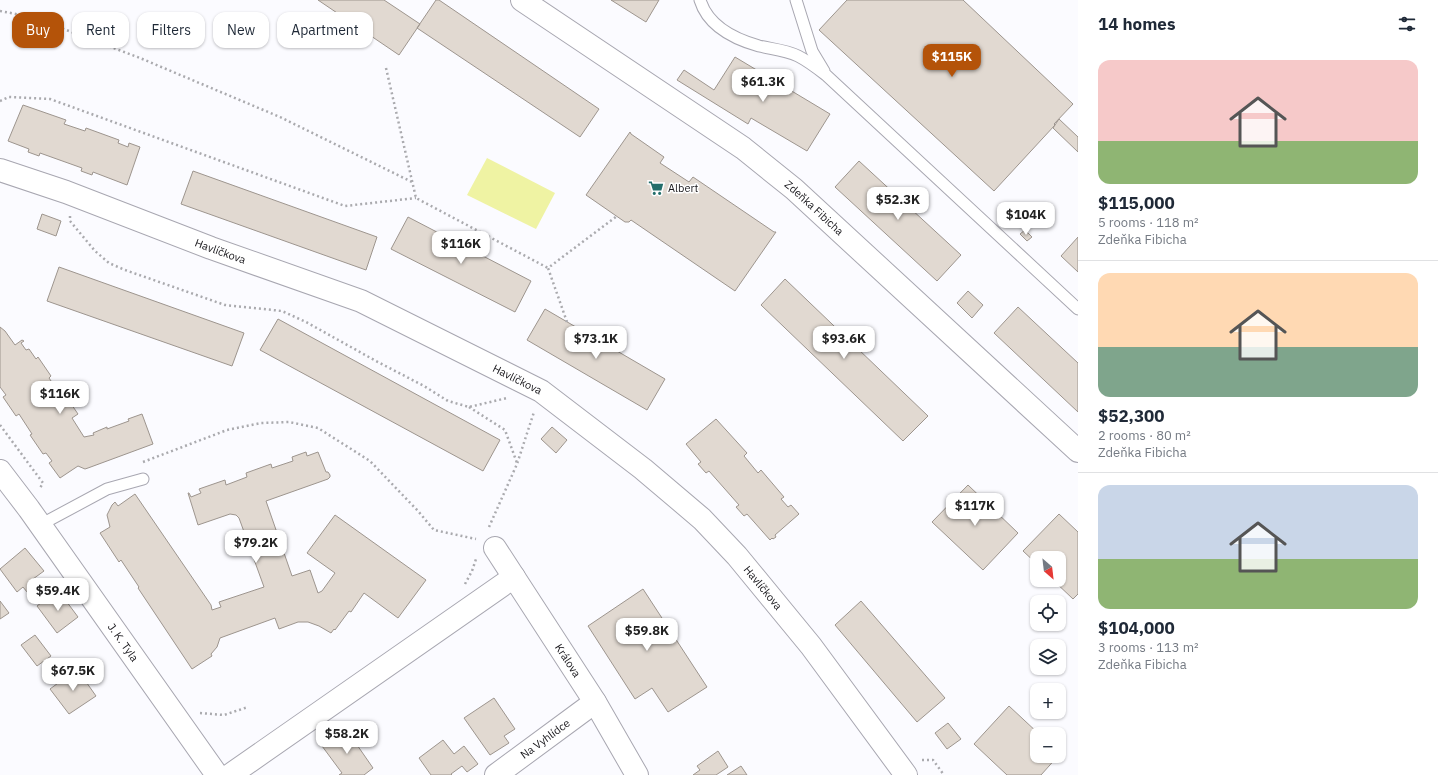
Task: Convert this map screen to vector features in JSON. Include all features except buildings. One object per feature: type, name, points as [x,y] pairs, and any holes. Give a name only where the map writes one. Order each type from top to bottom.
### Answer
[{"type":"street","name":"Zdeňka Fibicha","points":[[522,0],[743,148],[769,168],[794,189],[1078,451]]},
{"type":"street","name":"Havlíčkova","points":[[0,170],[66,192],[211,248],[361,301],[541,391],[643,469],[702,519],[737,556],[912,768]]},
{"type":"street","name":"J. K. Tyla","points":[[0,471],[217,775]]},
{"type":"street","name":"Králova","points":[[489,544],[514,577],[595,702],[637,775]]},
{"type":"street","points":[[230,775],[514,577]]},
{"type":"street","name":"Na Vyhlídce","points":[[496,775],[595,702]]},
{"type":"lane","points":[[700,0],[708,17],[732,36],[746,42],[798,56],[826,75],[1078,309]]},
{"type":"lane","points":[[796,0],[812,51],[826,75]]},
{"type":"lane","points":[[34,517],[107,490],[143,479]]},
{"type":"path","points":[[0,11],[32,17],[147,61],[280,117],[412,182]]},
{"type":"path","points":[[386,68],[416,198]]},
{"type":"path","points":[[0,101],[9,97],[50,99],[344,206],[416,198],[548,268],[567,322]]},
{"type":"path","points":[[66,192],[70,221],[95,251],[108,263],[225,305],[282,311],[306,322],[448,400],[469,407],[505,430],[517,464]]},
{"type":"path","points":[[548,268],[617,216]]},
{"type":"path","points":[[469,407],[541,391]]},
{"type":"path","points":[[462,588],[489,544],[541,391]]},
{"type":"path","points":[[138,464],[194,441],[234,428],[261,423],[289,422],[318,428],[370,461],[434,530],[489,544]]},
{"type":"path","points":[[0,425],[42,483],[34,517]]},
{"type":"path","points":[[197,713],[224,715],[248,707]]},
{"type":"path","points":[[912,768],[933,760],[944,775]]},
{"type":"green space","points":[[487,158],[555,193],[536,229],[467,195]]},
{"type":"place","name":"Albert","points":[[656,188]]}]
